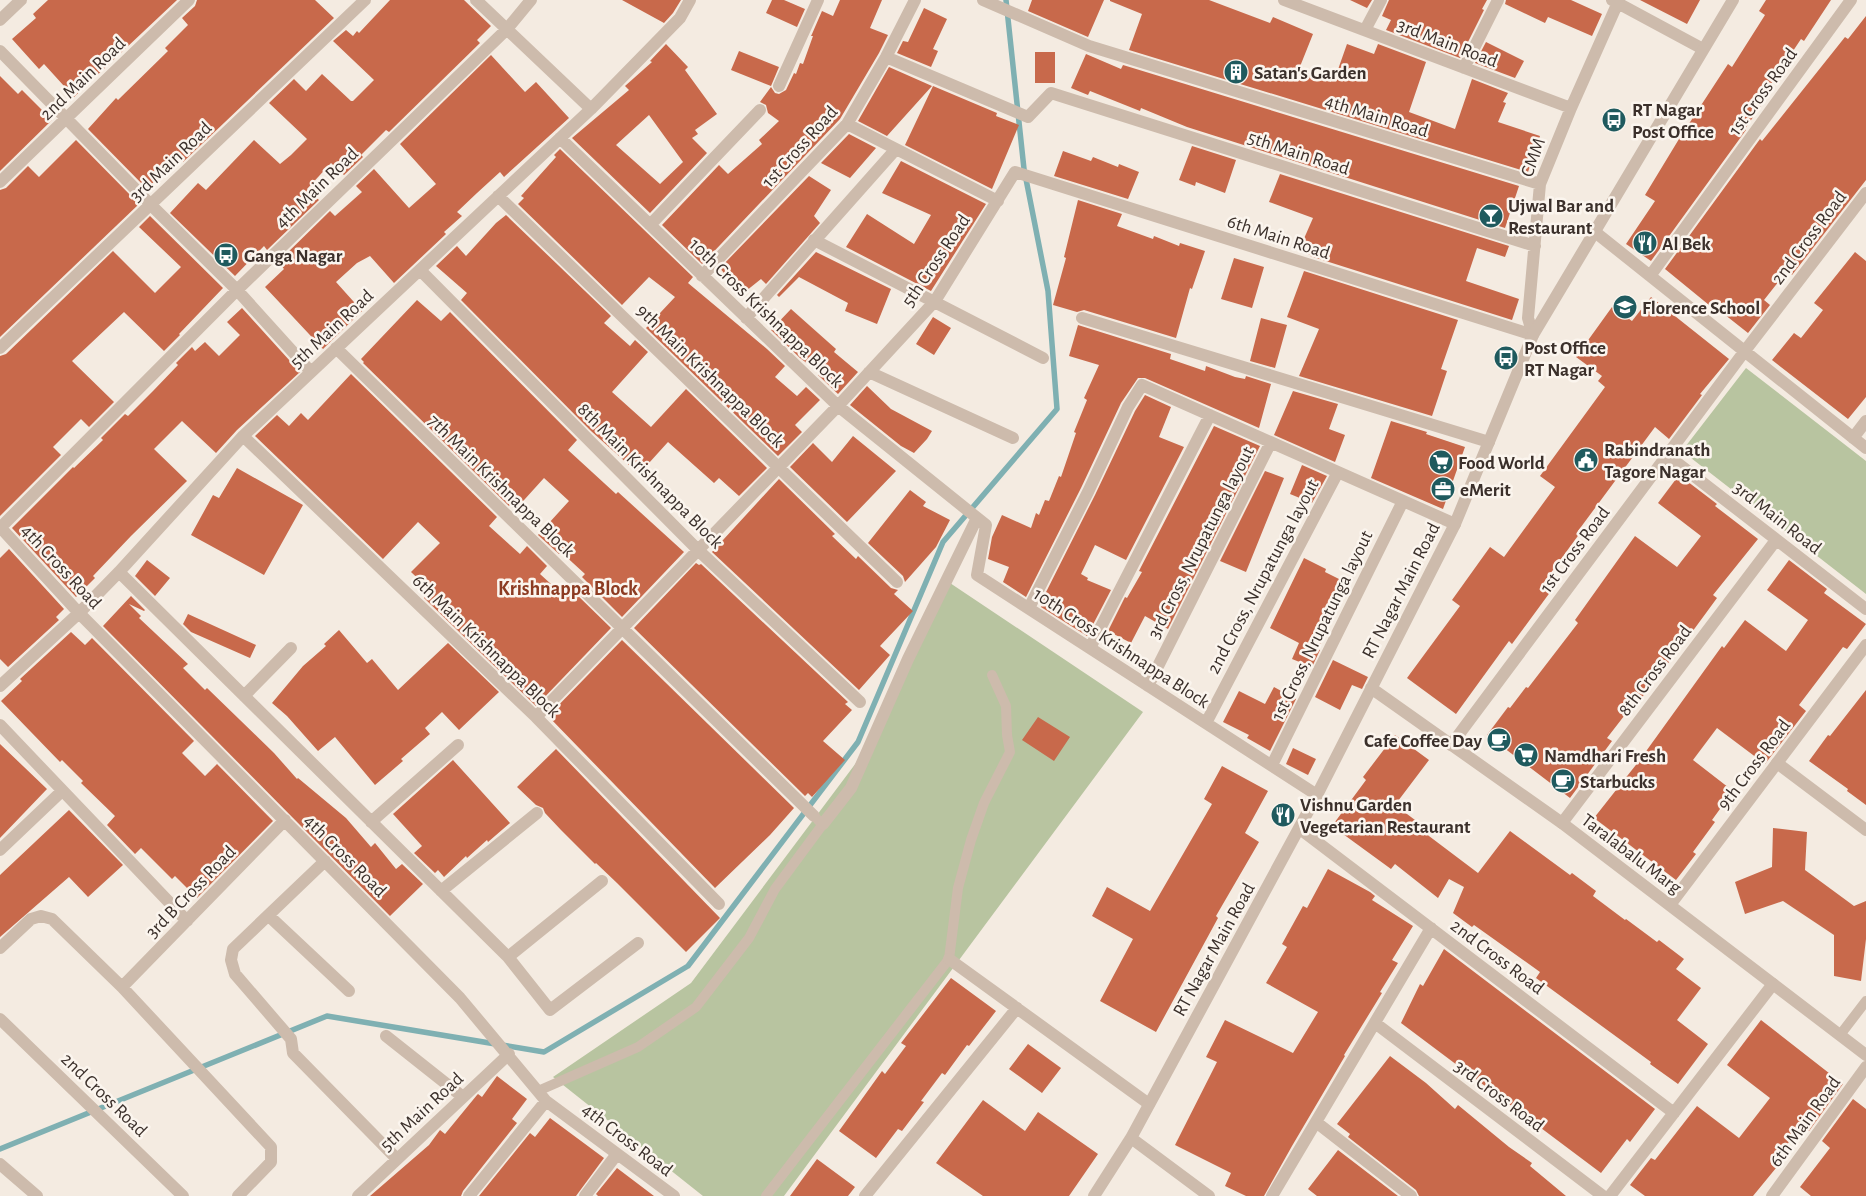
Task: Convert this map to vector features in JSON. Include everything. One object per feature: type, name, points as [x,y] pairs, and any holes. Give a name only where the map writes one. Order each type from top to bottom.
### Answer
[{"type":"street","points":[[0,20],[21,0]]},
{"type":"street","name":"2nd Main Road","points":[[0,182],[189,0]]},
{"type":"street","name":"3rd Main Road","points":[[0,348],[365,0]]},
{"type":"street","points":[[476,0],[591,109]]},
{"type":"street","name":"4th Main Road","points":[[0,528],[237,290],[507,29],[531,0]]},
{"type":"street","name":"5th Main Road","points":[[0,686],[79,613],[119,572],[243,436],[591,109],[680,18],[690,0]]},
{"type":"street","points":[[779,86],[818,0]]},
{"type":"street","name":"1st Cross Road","points":[[702,276],[847,124],[886,58],[916,0]]},
{"type":"street","name":"4th Main Road","points":[[983,0],[1089,46],[1540,184]]},
{"type":"street","name":"3rd Main Road","points":[[1284,0],[1571,108]]},
{"type":"street","points":[[1365,30],[1381,0]]},
{"type":"street","points":[[1464,68],[1498,0]]},
{"type":"street","name":"RT Nagar Main Road","points":[[1094,1196],[1131,1138],[1300,829],[1455,524],[1533,335],[1596,232],[1732,0]]},
{"type":"street","name":"1st Cross Road","points":[[1650,276],[1851,0]]},
{"type":"street","points":[[1616,1],[1703,49]]},
{"type":"street","name":"CMM","points":[[1533,335],[1528,318],[1540,184],[1616,1]]},
{"type":"street","points":[[0,51],[237,290],[311,372]]},
{"type":"street","name":"5th Main Road","points":[[886,58],[1028,117],[1051,93],[1535,246]]},
{"type":"street","points":[[650,225],[760,110]]},
{"type":"street","points":[[847,124],[998,201]]},
{"type":"street","name":"10th Cross Krishnappa Block","points":[[560,138],[838,406],[986,525],[977,574],[1206,724],[1317,794]]},
{"type":"street","points":[[746,318],[896,149]]},
{"type":"street","name":"5th Cross Road","points":[[536,717],[838,406],[935,301],[1015,172]]},
{"type":"street","name":"6th Main Road","points":[[1015,172],[1533,335]]},
{"type":"street","name":"2nd Cross Road","points":[[1744,352],[1866,193]]},
{"type":"street","name":"9th Main Krishnappa Block","points":[[498,196],[897,582]]},
{"type":"street","points":[[1596,232],[1866,448]]},
{"type":"street","points":[[814,240],[1043,358]]},
{"type":"street","name":"8th Main Krishnappa Block","points":[[420,270],[698,550],[860,702]]},
{"type":"street","points":[[1082,318],[1489,442]]},
{"type":"street","name":"7th Main Krishnappa Block","points":[[336,348],[818,820]]},
{"type":"street","name":"1st Cross Road","points":[[1451,745],[1744,352]]},
{"type":"street","points":[[869,372],[1013,438]]},
{"type":"street","points":[[1028,608],[1088,492],[1128,407],[1142,385],[1455,524]]},
{"type":"street","points":[[1090,648],[1210,415]]},
{"type":"street","points":[[1853,438],[1866,421]]},
{"type":"street","name":"6th Main Krishnappa Block","points":[[243,436],[536,717],[720,904]]},
{"type":"street","name":"3rd Cross, Nrupatunga layout","points":[[1148,686],[1271,442]]},
{"type":"street","name":"3rd Main Road","points":[[1667,455],[1866,610]]},
{"type":"street","name":"2nd Cross, Nrupatunga layout","points":[[1206,724],[1338,472]]},
{"type":"street","name":"1st Cross, Nrupatunga layout","points":[[1272,765],[1403,501]]},
{"type":"street","points":[[818,820],[851,788],[908,659],[977,518]]},
{"type":"street","name":"4th Cross Road","points":[[0,528],[79,613],[460,998],[508,1053],[542,1096],[674,1196]]},
{"type":"street","name":"8th Cross Road","points":[[1562,823],[1776,540]]},
{"type":"street","points":[[119,572],[508,957],[550,1010],[638,943]]},
{"type":"street","name":"9th Cross Road","points":[[1670,905],[1866,645]]},
{"type":"street","points":[[244,696],[291,648]]},
{"type":"street","name":"Taralabalu Marg","points":[[1371,688],[1562,823],[1866,1055]]},
{"type":"street","points":[[0,725],[187,921]]},
{"type":"street","points":[[371,822],[458,745]]},
{"type":"street","points":[[1777,763],[1866,830]]},
{"type":"street","points":[[0,850],[62,791]]},
{"type":"street","points":[[441,890],[537,812]]},
{"type":"street","name":"3rd B Cross Road","points":[[122,988],[285,820]]},
{"type":"street","name":"2nd Cross Road","points":[[1300,829],[1674,1113]]},
{"type":"street","points":[[325,861],[233,948],[231,960],[235,974],[291,1039],[293,1053],[397,1159]]},
{"type":"street","points":[[508,957],[602,880]]},
{"type":"street","points":[[0,948],[31,919],[41,916],[52,919],[122,988],[271,1147],[271,1162],[238,1196]]},
{"type":"street","points":[[269,916],[349,991]]},
{"type":"street","points":[[1272,1196],[1431,928]]},
{"type":"street","points":[[948,959],[1149,1104]]},
{"type":"street","points":[[1610,1196],[1773,984]]},
{"type":"street","points":[[865,1196],[1017,1008]]},
{"type":"street","name":"2nd Cross Road","points":[[0,1019],[183,1196]]},
{"type":"street","name":"3rd Cross Road","points":[[1374,1023],[1603,1196]]},
{"type":"street","points":[[386,1036],[463,1098]]},
{"type":"street","name":"5th Main Road","points":[[358,1196],[463,1098],[508,1053]]},
{"type":"street","name":"6th Main Road","points":[[1778,1194],[1866,1067]]},
{"type":"street","points":[[469,1196],[542,1096]]},
{"type":"street","points":[[1316,1122],[1411,1196]]},
{"type":"street","points":[[1131,1138],[1209,1196]]},
{"type":"street","points":[[585,1196],[617,1154]]},
{"type":"street","points":[[0,1164],[37,1196]]},
{"type":"lane","points":[[766,1196],[948,959],[958,888],[972,840],[984,803],[1010,752],[1007,735],[1006,706],[992,676]]},
{"type":"lane","points":[[542,1096],[638,1047],[696,1007],[749,938],[775,889],[818,820]]},
{"type":"lane","points":[[1840,1035],[1866,1001]]},
{"type":"green space","points":[[1746,368],[1866,461],[1866,594],[1682,451]]},
{"type":"green space","points":[[947,581],[1143,712],[784,1196],[703,1196],[553,1077],[691,983],[865,751]]},
{"type":"building","points":[[48,0],[177,0],[74,97],[44,64],[39,69],[12,39],[36,18],[33,14]]},
{"type":"building","points":[[197,0],[315,0],[334,18],[183,162],[178,157],[147,189],[88,129],[116,98],[118,100],[168,51],[165,48],[188,25],[182,18],[195,6]]},
{"type":"building","points":[[390,0],[464,0],[491,26],[477,40],[480,43],[389,132],[386,130],[361,155],[363,157],[344,175],[331,163],[307,189],[319,200],[267,250],[264,246],[235,276],[170,213],[198,183],[206,190],[254,140],[280,164],[307,139],[269,103],[294,79],[306,91],[322,74],[353,101],[374,80],[333,41],[346,30],[353,36],[357,31],[359,33]]},
{"type":"building","points":[[622,0],[681,0],[664,23]]},
{"type":"building","points":[[772,0],[784,0],[805,9],[797,27],[766,13]]},
{"type":"building","points":[[840,0],[882,0],[870,28],[888,35],[879,53],[840,119],[702,264],[662,225],[719,165],[728,174],[762,144],[759,140],[779,121],[768,113],[766,105],[760,102],[771,87],[775,93],[779,94],[786,90],[794,73],[796,74],[800,63],[803,64],[813,36],[811,36],[822,11],[833,16]]},
{"type":"building","points":[[1032,0],[1104,0],[1088,37],[1028,11]]},
{"type":"building","points":[[1110,0],[1209,0],[1270,23],[1273,17],[1313,34],[1299,69],[1331,82],[1333,77],[1335,78],[1347,44],[1374,54],[1378,44],[1426,62],[1409,112],[1455,129],[1472,79],[1508,93],[1503,102],[1506,103],[1498,122],[1540,136],[1528,172],[1129,50],[1142,14]]},
{"type":"building","points":[[1350,0],[1372,0],[1367,8]]},
{"type":"building","points":[[1389,0],[1487,0],[1482,9],[1484,10],[1460,58],[1386,30],[1391,20],[1382,16]]},
{"type":"building","points":[[1506,0],[1571,0],[1602,14],[1592,36],[1548,17],[1545,23],[1505,4]]},
{"type":"building","points":[[1640,0],[1700,0],[1687,24]]},
{"type":"building","points":[[1766,0],[1831,0],[1804,41],[1801,39],[1767,90],[1770,92],[1746,130],[1651,261],[1626,244],[1655,201],[1645,195],[1728,64],[1732,67],[1765,15],[1759,11]]},
{"type":"building","points":[[924,8],[947,19],[933,49],[938,51],[931,67],[897,53],[903,41],[908,42]]},
{"type":"building","points":[[1866,16],[1866,180],[1792,275],[1787,271],[1764,300],[1770,305],[1748,333],[1710,303],[1709,305],[1665,269],[1760,139],[1762,141],[1845,37],[1848,39]]},
{"type":"building","points":[[1486,42],[1524,61],[1515,78],[1475,63]]},
{"type":"building","points":[[666,44],[688,67],[685,70],[717,114],[695,130],[698,134],[692,138],[707,153],[650,213],[572,138],[629,90],[625,86],[652,62],[650,61]],"holes":[[[649,115],[683,162],[660,184],[616,145]]]},
{"type":"building","points":[[739,51],[779,67],[771,86],[731,70]]},
{"type":"building","points":[[1035,52],[1055,52],[1055,83],[1035,83]]},
{"type":"building","points":[[1086,54],[1121,69],[1123,65],[1519,186],[1505,228],[1187,127],[1141,108],[1140,111],[1090,91],[1088,95],[1071,88]]},
{"type":"building","points":[[491,55],[525,92],[536,82],[569,118],[504,177],[500,172],[477,193],[457,212],[462,216],[444,232],[446,234],[394,283],[370,256],[357,263],[336,282],[362,311],[323,349],[265,287],[284,269],[278,262],[330,211],[335,216],[362,192],[356,186],[374,169],[409,208],[436,184],[400,144]]},
{"type":"building","points":[[889,67],[932,86],[887,136],[858,121]]},
{"type":"building","points":[[0,76],[18,94],[22,90],[52,120],[0,171]]},
{"type":"building","points":[[933,86],[997,113],[996,116],[1019,125],[992,189],[905,145]]},
{"type":"building","points":[[849,134],[876,148],[850,178],[821,163]]},
{"type":"building","points":[[76,140],[139,204],[0,337],[0,190],[6,188],[28,166],[39,177]]},
{"type":"building","points":[[1192,146],[1236,160],[1225,193],[1196,182],[1195,186],[1179,180]]},
{"type":"building","points":[[560,149],[693,277],[688,283],[785,366],[775,377],[797,396],[806,387],[820,400],[795,425],[802,432],[778,456],[646,328],[675,297],[649,277],[622,305],[518,204],[524,198],[521,196],[556,157],[554,155]]},
{"type":"building","points":[[1063,151],[1091,161],[1093,157],[1118,167],[1119,164],[1139,172],[1128,199],[1054,176]]},
{"type":"building","points":[[901,161],[986,204],[931,291],[846,247],[867,214],[914,244],[931,215],[882,193]]},
{"type":"building","points":[[1280,174],[1509,246],[1505,257],[1477,248],[1466,281],[1519,299],[1512,320],[1310,256],[1299,250],[1313,218],[1269,202]]},
{"type":"building","points":[[809,176],[831,190],[814,216],[820,223],[766,284],[761,279],[741,295],[720,268]]},
{"type":"building","points":[[1078,200],[1122,214],[1117,226],[1153,239],[1154,236],[1179,246],[1180,243],[1205,251],[1192,289],[1190,288],[1176,338],[1084,310],[1077,312],[1053,305],[1066,258],[1064,257]]},
{"type":"building","points":[[506,215],[611,316],[604,323],[630,346],[635,340],[648,352],[612,392],[651,427],[686,389],[767,468],[739,496],[719,478],[714,483],[668,442],[639,474],[591,431],[461,300],[467,293],[436,266],[457,246],[466,256],[496,223]]},
{"type":"building","points":[[150,216],[223,288],[164,351],[124,312],[72,361],[114,402],[89,427],[81,419],[53,447],[61,455],[0,516],[0,356],[6,354],[113,251],[155,293],[181,267],[139,227]]},
{"type":"building","points":[[816,252],[891,289],[877,324],[845,311],[848,303],[799,277],[779,297],[777,295]]},
{"type":"building","points":[[1855,252],[1866,261],[1866,397],[1848,419],[1772,360],[1794,333],[1801,338],[1823,310],[1814,303]]},
{"type":"building","points":[[1234,258],[1264,267],[1252,308],[1221,299]]},
{"type":"building","points":[[1304,271],[1458,320],[1441,369],[1447,371],[1432,416],[1299,376],[1319,329],[1287,317]]},
{"type":"building","points":[[1651,297],[1729,359],[1700,394],[1702,395],[1669,439],[1655,427],[1578,531],[1580,533],[1542,585],[1551,591],[1512,644],[1509,641],[1456,714],[1407,678],[1460,606],[1452,600],[1490,547],[1504,557],[1555,487],[1540,476],[1605,387],[1598,381],[1602,376],[1576,357],[1612,307],[1632,321]]},
{"type":"building","points":[[417,300],[441,321],[450,312],[577,440],[568,450],[684,552],[622,617],[582,577],[585,574],[561,552],[559,554],[538,535],[569,501],[544,478],[515,510],[509,506],[363,363],[361,359]]},
{"type":"building","points":[[242,308],[300,372],[237,430],[216,453],[182,421],[154,449],[187,481],[131,536],[76,597],[12,528],[103,440],[101,438],[125,414],[128,416],[153,391],[192,347],[195,351],[205,342],[219,356],[240,335],[227,322]]},
{"type":"building","points":[[791,309],[836,349],[834,352],[858,372],[838,394],[818,375],[820,373],[800,358],[771,330]]},
{"type":"building","points":[[933,317],[951,328],[934,355],[916,344]]},
{"type":"building","points":[[1261,318],[1287,325],[1275,368],[1250,361]]},
{"type":"building","points":[[1078,325],[1171,354],[1170,359],[1205,371],[1206,366],[1235,377],[1245,379],[1246,376],[1271,384],[1259,428],[1145,378],[1138,378],[1121,403],[1026,597],[1003,582],[1009,567],[988,559],[992,537],[1002,515],[1031,528],[1036,513],[1039,515],[1045,500],[1049,501],[1059,476],[1061,477],[1076,433],[1074,432],[1087,400],[1084,398],[1099,365],[1069,356]]},
{"type":"building","points":[[351,374],[497,517],[489,526],[520,554],[527,546],[547,566],[540,574],[564,596],[571,589],[611,628],[536,706],[424,598],[431,591],[411,572],[440,543],[418,522],[383,559],[255,436],[277,415],[289,426],[301,413],[308,420]]},
{"type":"building","points":[[867,386],[891,409],[932,431],[914,453],[901,446],[850,405]]},
{"type":"building","points":[[1293,391],[1338,404],[1329,429],[1345,435],[1335,462],[1274,435]]},
{"type":"building","points":[[1145,395],[1171,407],[1159,437],[1184,447],[1126,560],[1095,545],[1081,574],[1088,578],[1087,580],[1111,590],[1087,636],[1041,607],[1042,605],[1040,604],[1135,411]]},
{"type":"building","points":[[1391,421],[1427,432],[1426,434],[1465,447],[1443,509],[1371,478]]},
{"type":"building","points":[[1214,426],[1260,446],[1168,629],[1145,616],[1131,643],[1108,631],[1125,597],[1127,598],[1142,572],[1139,571]]},
{"type":"building","points":[[853,436],[896,471],[847,522],[790,467],[813,443],[832,462]]},
{"type":"building","points":[[1302,465],[1327,476],[1312,503],[1290,494]]},
{"type":"building","points":[[237,468],[303,505],[264,575],[191,535],[213,495],[219,498]]},
{"type":"building","points":[[1265,471],[1284,478],[1246,572],[1220,561]]},
{"type":"building","points":[[1679,475],[1758,539],[1713,595],[1717,598],[1695,628],[1633,709],[1631,707],[1607,738],[1612,741],[1570,798],[1487,735],[1508,707],[1510,708],[1526,687],[1528,688],[1578,623],[1575,620],[1635,536],[1677,567],[1701,536],[1658,503]]},
{"type":"building","points":[[779,479],[835,534],[832,536],[856,559],[858,556],[891,588],[898,590],[894,594],[913,611],[880,646],[890,655],[859,690],[712,552]]},
{"type":"building","points":[[910,490],[926,502],[923,506],[950,520],[936,547],[905,582],[903,576],[868,543]]},
{"type":"building","points":[[9,549],[64,609],[56,617],[59,620],[8,667],[0,659],[0,558]]},
{"type":"building","points":[[1304,558],[1326,569],[1325,572],[1349,584],[1318,649],[1320,650],[1312,667],[1292,659],[1299,643],[1270,628]]},
{"type":"building","points":[[147,560],[170,578],[155,596],[135,576]]},
{"type":"building","points":[[1789,560],[1827,589],[1824,593],[1866,624],[1847,649],[1843,647],[1799,705],[1806,711],[1765,764],[1717,728],[1693,760],[1733,791],[1712,820],[1715,822],[1693,852],[1696,854],[1676,880],[1594,818],[1639,761],[1722,646],[1724,648],[1745,620],[1786,651],[1808,620],[1767,590]]},
{"type":"building","points":[[696,563],[701,564],[848,702],[845,704],[852,710],[823,741],[845,760],[812,797],[808,793],[805,796],[634,628]]},
{"type":"building","points":[[131,596],[145,610],[129,604],[141,616],[139,618],[188,664],[183,668],[205,690],[207,688],[274,753],[297,779],[346,818],[371,847],[375,843],[396,869],[402,864],[423,884],[390,916],[103,626]]},
{"type":"building","points":[[188,614],[256,645],[250,658],[191,632],[183,624]]},
{"type":"building","points":[[339,630],[367,663],[372,659],[398,690],[448,643],[499,692],[459,730],[442,712],[425,728],[430,734],[375,785],[335,737],[318,751],[287,716],[272,703],[303,666],[326,646],[324,644]]},
{"type":"building","points":[[71,632],[85,645],[92,638],[194,741],[182,753],[205,776],[217,764],[273,821],[197,898],[175,876],[172,879],[141,848],[135,854],[107,825],[115,816],[81,783],[83,781],[62,760],[60,762],[1,701],[22,681],[20,679]]},
{"type":"building","points":[[622,640],[794,808],[770,835],[715,888],[548,716]]},
{"type":"building","points":[[1333,660],[1368,677],[1362,689],[1352,685],[1340,710],[1315,697]]},
{"type":"building","points":[[1274,687],[1296,699],[1270,751],[1247,738],[1249,735],[1223,722],[1239,691],[1265,704]]},
{"type":"building","points":[[1866,690],[1866,805],[1847,791],[1848,789],[1809,761]]},
{"type":"building","points":[[1038,717],[1070,737],[1054,761],[1022,740]]},
{"type":"building","points":[[1395,735],[1429,760],[1395,805],[1423,826],[1421,830],[1478,873],[1510,831],[1570,875],[1572,873],[1596,891],[1593,896],[1625,920],[1657,942],[1659,940],[1684,959],[1676,969],[1701,988],[1677,1020],[1708,1044],[1678,1084],[1536,978],[1540,972],[1474,925],[1472,927],[1453,913],[1464,887],[1449,879],[1438,898],[1395,864],[1391,869],[1332,826],[1366,780],[1363,777]]},
{"type":"building","points":[[0,744],[47,789],[0,838]]},
{"type":"building","points":[[1293,748],[1316,759],[1308,775],[1286,764]]},
{"type":"building","points":[[556,749],[720,918],[686,952],[561,830],[545,813],[543,808],[536,805],[517,787]]},
{"type":"building","points":[[453,760],[510,823],[467,858],[466,856],[444,877],[438,870],[435,873],[414,853],[422,846],[393,814]]},
{"type":"building","points":[[1222,766],[1268,791],[1245,833],[1259,842],[1216,916],[1218,918],[1156,1032],[1100,1001],[1133,939],[1092,916],[1107,887],[1150,911],[1212,804],[1204,799]]},
{"type":"building","points":[[69,810],[123,865],[88,897],[69,877],[0,937],[0,875]]},
{"type":"building","points":[[1773,828],[1807,832],[1805,870],[1854,906],[1866,901],[1866,939],[1861,981],[1834,976],[1834,935],[1783,901],[1745,914],[1735,882],[1772,867]]},
{"type":"building","points":[[1328,869],[1370,892],[1375,896],[1372,900],[1413,926],[1392,960],[1398,963],[1380,992],[1382,993],[1344,1055],[1264,1196],[1246,1196],[1225,1186],[1231,1173],[1175,1145],[1217,1062],[1206,1057],[1225,1020],[1293,1053],[1318,1012],[1266,983],[1287,947],[1282,944],[1303,906],[1307,908]]},
{"type":"building","points":[[1444,949],[1655,1109],[1630,1142],[1627,1139],[1601,1173],[1401,1023],[1420,984],[1423,986]]},
{"type":"building","points":[[951,978],[996,1011],[945,1075],[942,1073],[921,1101],[924,1102],[902,1131],[898,1129],[876,1158],[839,1131],[882,1071],[885,1074],[906,1046],[901,1043]]},
{"type":"building","points":[[1761,1020],[1843,1084],[1809,1131],[1802,1126],[1771,1164],[1776,1168],[1753,1196],[1645,1196],[1630,1185],[1651,1158],[1655,1160],[1697,1106],[1739,1138],[1770,1098],[1727,1065]]},
{"type":"building","points":[[1028,1044],[1061,1068],[1042,1093],[1009,1069]]},
{"type":"building","points":[[1390,1056],[1426,1083],[1455,1109],[1458,1105],[1509,1147],[1532,1163],[1530,1166],[1566,1196],[1419,1196],[1416,1190],[1348,1137],[1350,1134],[1337,1124]]},
{"type":"building","points":[[497,1076],[527,1099],[512,1119],[517,1123],[461,1196],[370,1196],[429,1145],[440,1130],[445,1134],[478,1094],[482,1097]]},
{"type":"building","points":[[1853,1099],[1866,1109],[1866,1196],[1811,1196],[1800,1187],[1830,1148],[1822,1141]]},
{"type":"building","points":[[983,1100],[1025,1131],[1038,1112],[1098,1154],[1069,1196],[983,1196],[936,1163]]},
{"type":"building","points":[[550,1118],[604,1158],[576,1196],[479,1196],[530,1133],[535,1137]]},
{"type":"building","points":[[1338,1150],[1398,1196],[1317,1196],[1308,1189]]},
{"type":"building","points":[[817,1159],[855,1187],[848,1196],[790,1196]]},
{"type":"building","points":[[617,1168],[654,1196],[598,1196],[596,1194]]},
{"type":"waterway","points":[[0,1149],[327,1016],[544,1052],[688,966],[858,742],[943,542],[1057,409],[1048,291],[1024,169],[1006,0]]},
{"type":"place","name":"Satan's Garden","points":[[1236,72]]},
{"type":"place","name":"RT Nagar Post Office","points":[[1614,120]]},
{"type":"place","name":"Ujwal Bar and Restaurant","points":[[1491,216]]},
{"type":"place","name":"Al Bek","points":[[1645,243]]},
{"type":"place","name":"Ganga Nagar","points":[[226,255]]},
{"type":"place","name":"Florence School","points":[[1625,307]]},
{"type":"place","name":"Post Office RT Nagar","points":[[1506,358]]},
{"type":"place","name":"Rabindranath Tagore Nagar","points":[[1586,460]]},
{"type":"place","name":"Food World","points":[[1441,462]]},
{"type":"place","name":"eMerit","points":[[1443,489]]},
{"type":"place","name":"Cafe Coffee Day","points":[[1499,740]]},
{"type":"place","name":"Namdhari Fresh","points":[[1526,755]]},
{"type":"place","name":"Starbucks","points":[[1563,781]]},
{"type":"place","name":"Vishnu Garden Vegetarian Restaurant","points":[[1283,815]]},
{"type":"district","name":"Krishnappa Block","points":[[568,588]]}]
